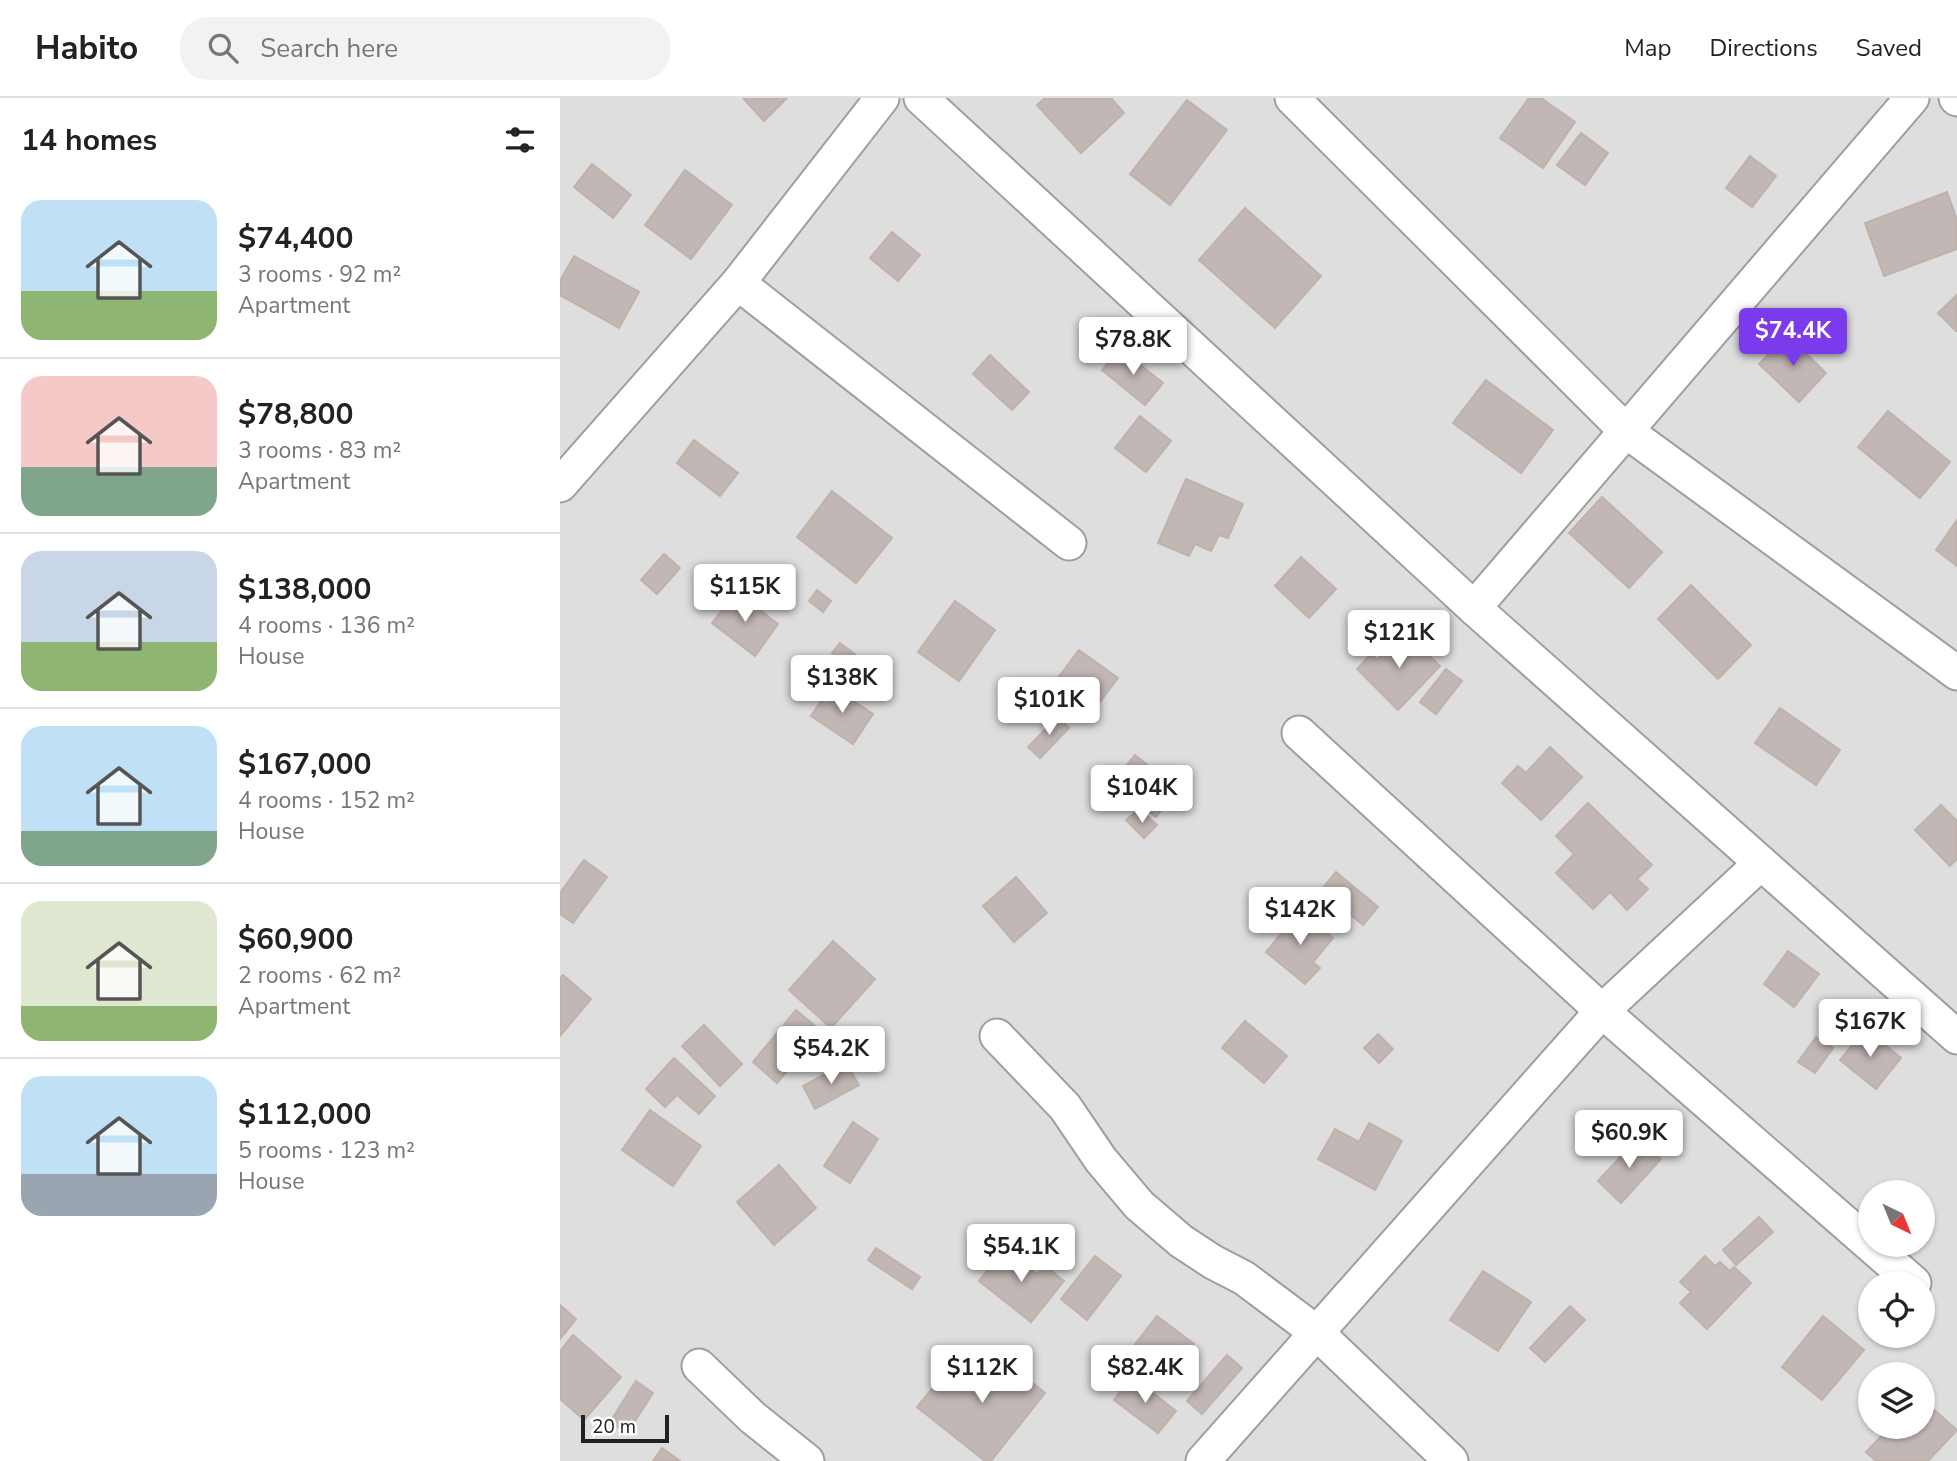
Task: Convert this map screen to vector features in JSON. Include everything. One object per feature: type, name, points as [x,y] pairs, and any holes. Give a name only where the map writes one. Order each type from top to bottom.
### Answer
[{"type":"street","points":[[560,485],[738,283],[882,98]]},
{"type":"street","points":[[921,98],[1475,608],[1957,1037]]},
{"type":"street","points":[[1292,98],[1626,431],[1957,673]]},
{"type":"street","points":[[1475,608],[1912,98]]},
{"type":"street","points":[[738,283],[1069,542]]},
{"type":"street","points":[[1299,733],[1602,1011],[1900,1271]]},
{"type":"street","points":[[1203,1461],[1602,1011],[1761,863]]},
{"type":"street","points":[[997,1036],[1065,1107],[1101,1160],[1139,1205],[1181,1241],[1244,1278],[1316,1332],[1451,1461]]},
{"type":"street","points":[[699,1366],[752,1416],[807,1461]]},
{"type":"shaded area","points":[[560,98],[1957,98],[1957,1461],[560,1461]]},
{"type":"building","points":[[743,98],[787,98],[764,121]]},
{"type":"building","points":[[1045,98],[1111,98],[1124,113],[1081,153],[1037,105]]},
{"type":"building","points":[[1529,98],[1541,98],[1575,122],[1543,168],[1500,138]]},
{"type":"building","points":[[1187,100],[1227,130],[1170,205],[1130,174]]},
{"type":"building","points":[[1581,133],[1608,153],[1585,185],[1557,165]]},
{"type":"building","points":[[1750,156],[1776,176],[1752,207],[1726,188]]},
{"type":"building","points":[[592,164],[631,195],[613,218],[574,187]]},
{"type":"building","points":[[685,170],[732,205],[691,259],[645,225]]},
{"type":"building","points":[[1947,192],[1957,220],[1957,249],[1884,276],[1865,223]]},
{"type":"building","points":[[1245,208],[1321,276],[1275,328],[1199,260]]},
{"type":"building","points":[[892,232],[920,255],[898,281],[870,258]]},
{"type":"building","points":[[574,256],[639,292],[619,328],[560,295],[560,281]]},
{"type":"building","points":[[1957,295],[1957,331],[1956,331],[1938,313]]},
{"type":"building","points":[[1787,335],[1826,373],[1799,402],[1759,364]]},
{"type":"building","points":[[1120,349],[1163,383],[1145,405],[1102,370]]},
{"type":"building","points":[[990,355],[1029,392],[1012,410],[973,374]]},
{"type":"building","points":[[1486,380],[1553,430],[1521,473],[1453,423]]},
{"type":"building","points":[[1888,411],[1950,462],[1920,498],[1858,447]]},
{"type":"building","points":[[1140,416],[1171,441],[1146,472],[1115,448]]},
{"type":"building","points":[[694,440],[738,473],[720,496],[677,463]]},
{"type":"building","points":[[1186,479],[1243,504],[1228,538],[1219,535],[1211,551],[1195,544],[1189,556],[1158,543]]},
{"type":"building","points":[[832,491],[892,538],[856,583],[797,537]]},
{"type":"building","points":[[1602,497],[1662,552],[1629,588],[1569,533]]},
{"type":"building","points":[[1957,520],[1957,566],[1936,550]]},
{"type":"building","points":[[664,554],[680,568],[657,594],[641,580]]},
{"type":"building","points":[[1301,557],[1336,589],[1309,618],[1275,586]]},
{"type":"building","points":[[1691,585],[1751,645],[1718,679],[1658,619]]},
{"type":"building","points":[[817,590],[831,601],[823,612],[809,601]]},
{"type":"building","points":[[736,592],[778,624],[755,656],[712,623]]},
{"type":"building","points":[[955,601],[995,630],[959,681],[918,652]]},
{"type":"building","points":[[1404,632],[1440,666],[1398,710],[1357,669],[1371,654],[1377,660]]},
{"type":"building","points":[[840,643],[857,656],[849,666],[832,653]]},
{"type":"building","points":[[1079,650],[1118,678],[1090,715],[1052,686]]},
{"type":"building","points":[[1446,669],[1462,681],[1436,714],[1420,702]]},
{"type":"building","points":[[831,686],[873,714],[853,744],[811,716]]},
{"type":"building","points":[[1780,708],[1840,750],[1816,785],[1755,743]]},
{"type":"building","points":[[1058,716],[1069,728],[1040,758],[1028,747]]},
{"type":"building","points":[[1550,747],[1582,777],[1541,820],[1502,783],[1518,766],[1526,773]]},
{"type":"building","points":[[1135,755],[1178,790],[1156,817],[1113,782]]},
{"type":"building","points":[[1588,803],[1652,865],[1637,879],[1648,889],[1627,910],[1610,892],[1593,909],[1556,873],[1574,854],[1556,836]]},
{"type":"building","points":[[1941,805],[1957,821],[1957,859],[1950,866],[1915,830]]},
{"type":"building","points":[[1134,813],[1142,821],[1147,816],[1157,825],[1144,838],[1126,820]]},
{"type":"building","points":[[584,860],[607,877],[573,923],[560,914],[560,893]]},
{"type":"building","points":[[1336,872],[1378,907],[1363,925],[1321,890]]},
{"type":"building","points":[[1016,877],[1047,913],[1014,942],[983,906]]},
{"type":"building","points":[[1300,911],[1333,938],[1313,962],[1320,968],[1305,984],[1266,952]]},
{"type":"building","points":[[833,941],[875,979],[831,1028],[789,990]]},
{"type":"building","points":[[1788,951],[1819,974],[1794,1007],[1764,984]]},
{"type":"building","points":[[563,975],[591,999],[560,1036],[560,978]]},
{"type":"building","points":[[796,1010],[821,1031],[777,1083],[753,1062]]},
{"type":"building","points":[[1245,1021],[1287,1056],[1264,1083],[1222,1048]]},
{"type":"building","points":[[704,1025],[742,1064],[720,1086],[682,1046]]},
{"type":"building","points":[[1865,1029],[1901,1058],[1876,1089],[1840,1060]]},
{"type":"building","points":[[1378,1034],[1393,1049],[1379,1063],[1364,1048]]},
{"type":"building","points":[[1816,1037],[1833,1048],[1815,1073],[1798,1062]]},
{"type":"building","points":[[674,1058],[715,1096],[699,1114],[677,1095],[665,1107],[646,1089]]},
{"type":"building","points":[[846,1063],[859,1085],[815,1109],[803,1086]]},
{"type":"building","points":[[650,1110],[701,1146],[673,1186],[622,1150]]},
{"type":"building","points":[[853,1122],[878,1139],[850,1183],[824,1166]]},
{"type":"building","points":[[1369,1123],[1402,1141],[1375,1190],[1318,1159],[1335,1129],[1359,1142]]},
{"type":"building","points":[[1638,1138],[1661,1159],[1621,1203],[1598,1181]]},
{"type":"building","points":[[779,1165],[816,1208],[774,1245],[737,1202]]},
{"type":"building","points":[[1759,1217],[1773,1232],[1736,1265],[1723,1250]]},
{"type":"building","points":[[876,1248],[920,1277],[912,1289],[868,1260]]},
{"type":"building","points":[[1004,1248],[1037,1274],[1044,1265],[1064,1281],[1031,1322],[979,1281]]},
{"type":"building","points":[[1095,1256],[1121,1276],[1087,1320],[1061,1299]]},
{"type":"building","points":[[1705,1256],[1715,1266],[1720,1262],[1730,1271],[1734,1267],[1751,1283],[1707,1329],[1680,1303],[1691,1292],[1680,1282]]},
{"type":"building","points":[[1483,1271],[1531,1302],[1498,1351],[1450,1320]]},
{"type":"building","points":[[560,1305],[576,1319],[560,1339]]},
{"type":"building","points":[[1570,1306],[1585,1320],[1545,1362],[1530,1348]]},
{"type":"building","points":[[1157,1316],[1194,1344],[1164,1384],[1126,1356]]},
{"type":"building","points":[[1823,1316],[1858,1345],[1858,1348],[1864,1350],[1822,1400],[1782,1367]]},
{"type":"building","points":[[573,1335],[621,1377],[584,1420],[560,1399],[560,1351]]},
{"type":"building","points":[[998,1355],[1045,1393],[991,1461],[985,1461],[917,1407],[955,1360],[978,1379]]},
{"type":"building","points":[[1227,1355],[1242,1368],[1202,1414],[1187,1401]]},
{"type":"building","points":[[1131,1376],[1176,1411],[1158,1433],[1114,1400]]},
{"type":"building","points":[[636,1381],[653,1393],[627,1433],[610,1422]]},
{"type":"building","points":[[1935,1411],[1957,1430],[1928,1461],[1876,1461],[1866,1452],[1878,1439],[1935,1439]]},
{"type":"building","points":[[662,1448],[680,1461],[653,1461]]}]
